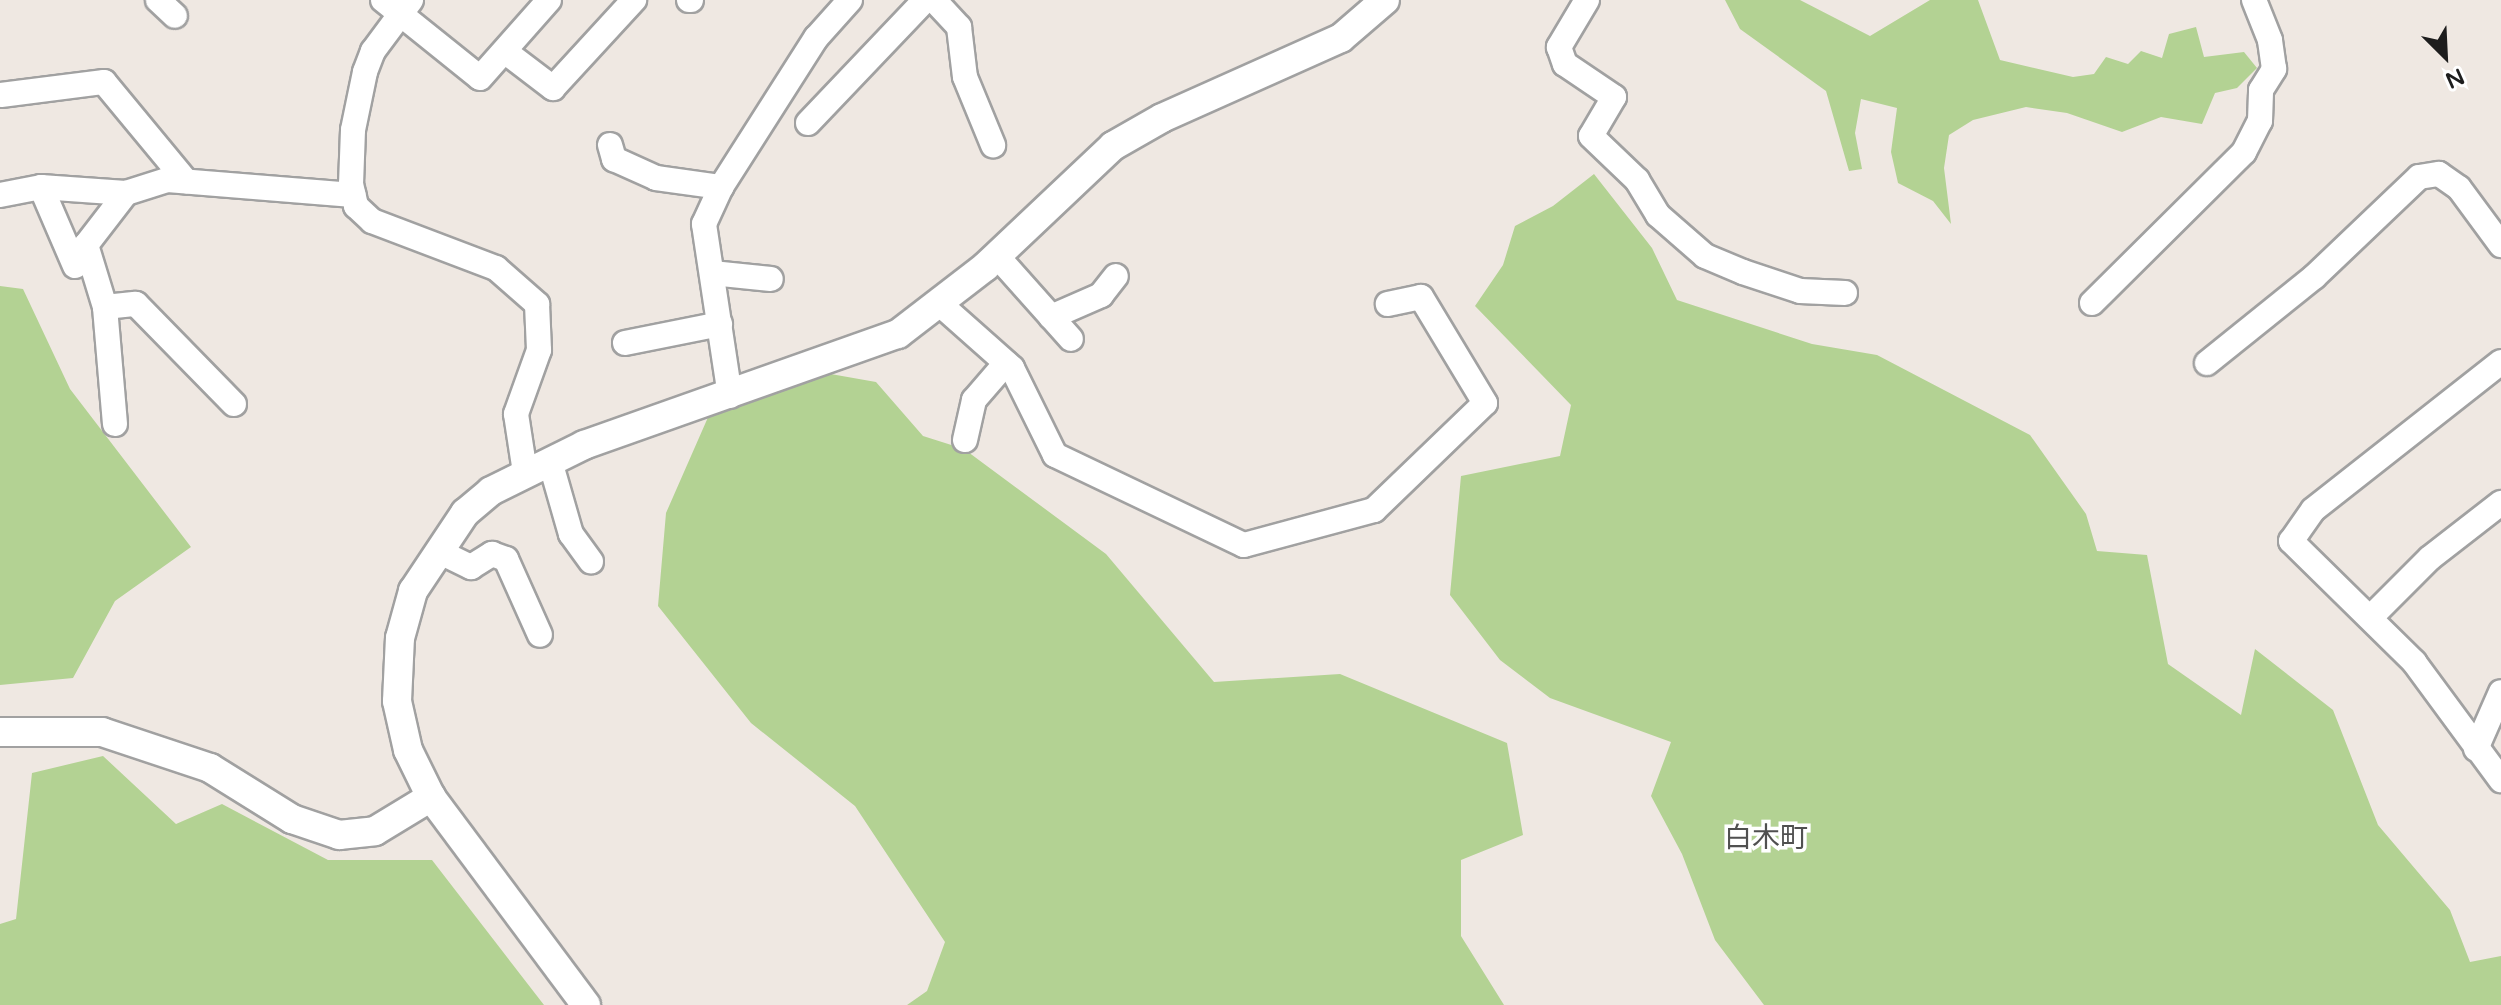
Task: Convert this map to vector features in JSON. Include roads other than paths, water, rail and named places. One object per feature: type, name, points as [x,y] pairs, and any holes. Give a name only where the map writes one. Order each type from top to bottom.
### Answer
[{"type":"street","points":[[549,0],[507,53],[480,78],[398,4],[365,72],[353,130],[353,195],[356,206],[372,221],[496,268],[537,304],[539,350],[516,414],[571,534],[591,562]]},
{"type":"street","points":[[507,53],[553,88],[634,0]]},
{"type":"street","points":[[730,396],[704,224],[721,187],[816,38],[850,0]]},
{"type":"street","points":[[808,123],[925,0]]},
{"type":"street","points":[[934,0],[959,27],[965,77],[993,145]]},
{"type":"street","points":[[586,1005],[431,797],[408,750],[397,701],[400,638],[413,591],[465,513],[538,466],[898,334],[941,305],[1113,146],[1162,118],[1341,38],[1385,0]]},
{"type":"street","points":[[1587,0],[1559,47],[1565,64],[1614,97],[1591,136],[1637,180],[1658,215],[1705,256],[1743,272],[1800,291],[1845,293]]},
{"type":"street","points":[[2092,303],[2249,141],[2260,121],[2261,90],[2274,69],[2270,40],[2254,0]]},
{"type":"street","points":[[1,95],[104,82],[186,181]]},
{"type":"street","points":[[610,145],[614,159],[656,178],[721,187]]},
{"type":"street","points":[[2207,363],[2314,277],[2419,177],[2439,174],[2459,188],[2501,245]]},
{"type":"street","points":[[0,195],[41,187],[126,193],[167,180],[353,195]]},
{"type":"street","points":[[41,187],[75,266]]},
{"type":"street","points":[[115,424],[105,307],[86,245],[126,193]]},
{"type":"street","points":[[997,256],[1071,339]]},
{"type":"street","points":[[712,273],[771,279]]},
{"type":"street","points":[[1051,317],[1101,295],[1116,276]]},
{"type":"street","points":[[941,305],[1006,363],[1055,455],[1244,545],[1374,510],[1485,403],[1421,297],[1388,304]]},
{"type":"street","points":[[105,307],[136,304],[234,404]]},
{"type":"street","points":[[625,343],[720,324]]},
{"type":"street","points":[[2501,362],[2313,510],[2291,541],[2414,662],[2501,780]]},
{"type":"street","points":[[965,440],[974,400],[1006,363]]},
{"type":"street","points":[[2371,617],[2430,558],[2501,503]]},
{"type":"street","points":[[438,551],[471,567],[492,554],[506,559],[540,635]]},
{"type":"street","points":[[2476,749],[2501,692]]},
{"type":"street","points":[[0,732],[102,732],[210,768],[292,819],[339,835],[375,831],[431,797]]},
{"type":"district","name":"白木町","points":[[1766,838]]}]
